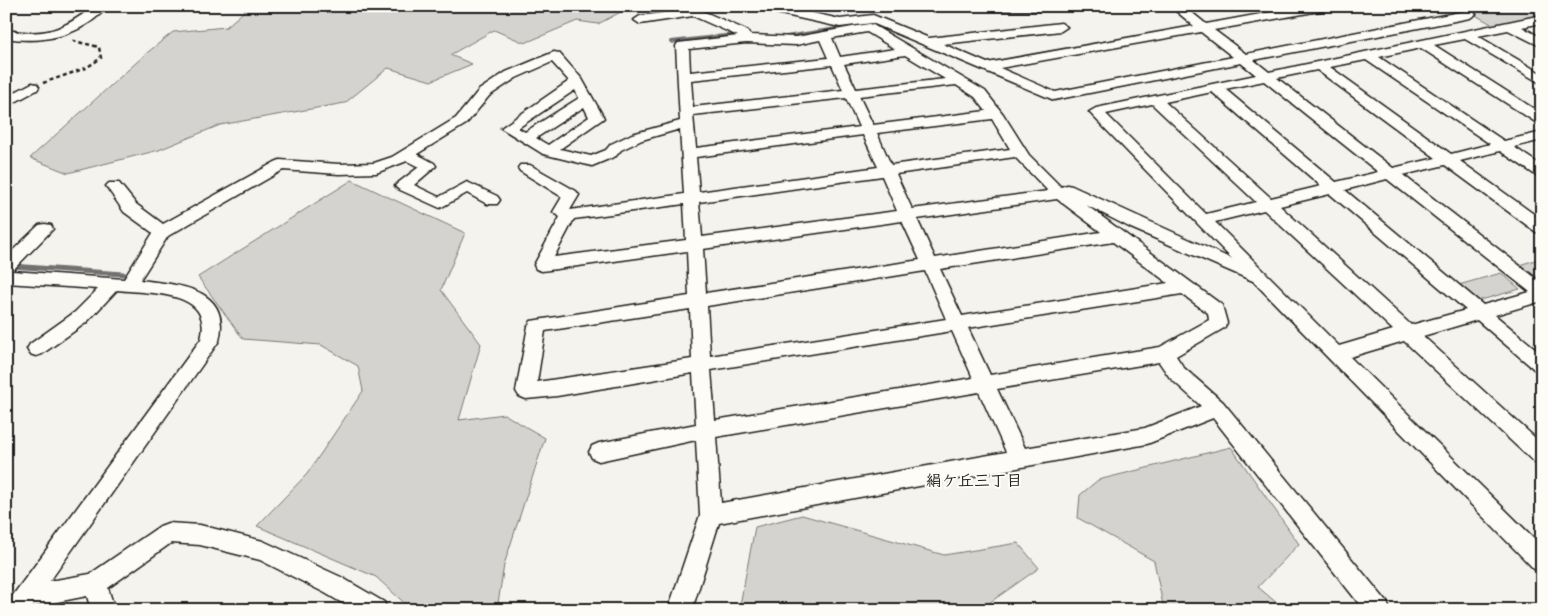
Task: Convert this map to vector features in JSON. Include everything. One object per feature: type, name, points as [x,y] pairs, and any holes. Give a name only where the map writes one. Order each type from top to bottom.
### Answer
[{"type":"street","points":[[6,34],[29,38],[67,31],[78,26],[102,6]]},
{"type":"street","points":[[762,6],[840,23],[872,19],[1054,96],[1470,14]]},
{"type":"street","points":[[872,19],[878,6]]},
{"type":"street","points":[[995,6],[1061,6]]},
{"type":"street","points":[[1176,6],[1542,293]]},
{"type":"street","points":[[986,67],[1325,6]]},
{"type":"street","points":[[1457,6],[1470,14],[1542,43]]},
{"type":"street","points":[[1040,7],[1084,50]]},
{"type":"street","points":[[640,20],[692,9],[742,32],[746,39]]},
{"type":"street","points":[[1542,18],[1096,112],[1542,562]]},
{"type":"street","points":[[926,42],[1061,27]]},
{"type":"street","points":[[599,452],[706,430],[1164,354],[1218,323],[1216,310],[1060,194],[1023,158],[996,114],[980,94],[869,28],[796,41],[746,39],[682,46],[692,197],[694,244],[698,301],[706,430],[711,514],[680,610]]},
{"type":"street","points":[[1466,34],[1542,80]]},
{"type":"street","points":[[825,37],[1019,458]]},
{"type":"street","points":[[1422,43],[1542,120]]},
{"type":"street","points":[[684,77],[836,61],[907,50]]},
{"type":"street","points":[[1368,55],[1542,173]]},
{"type":"street","points":[[36,349],[121,285],[162,232],[280,165],[339,169],[376,168],[406,154],[461,121],[484,93],[512,75],[554,56],[577,82],[597,118],[548,151]]},
{"type":"street","points":[[1318,65],[1542,228]]},
{"type":"street","points":[[577,82],[508,128],[548,151],[592,161],[611,153],[616,147],[637,136],[686,118],[851,93],[960,81]]},
{"type":"street","points":[[6,104],[32,86]]},
{"type":"street","points":[[1214,88],[1542,365]]},
{"type":"street","points":[[526,138],[587,99]]},
{"type":"street","points":[[1155,100],[1542,458]]},
{"type":"street","points":[[689,153],[996,114]]},
{"type":"street","points":[[1203,220],[1542,136]]},
{"type":"street","points":[[525,168],[571,195],[561,212],[570,215],[1019,152]]},
{"type":"street","points":[[406,154],[430,166],[403,186],[440,203],[467,187],[492,200]]},
{"type":"street","points":[[1046,180],[1137,224],[1261,279]]},
{"type":"street","points":[[114,186],[130,208],[162,232]]},
{"type":"street","points":[[570,215],[542,265],[1060,194]]},
{"type":"street","points":[[8,269],[45,229]]},
{"type":"street","points":[[1114,236],[537,326],[526,391],[558,388],[1184,287]]},
{"type":"street","points":[[8,269],[169,290],[196,297],[210,312],[214,327],[210,341],[21,603]]},
{"type":"street","points":[[1335,354],[1480,313],[1542,293]]},
{"type":"street","points":[[1164,354],[1177,373],[1216,408],[1380,610]]},
{"type":"street","points":[[711,514],[1147,436],[1216,408]]},
{"type":"street","points":[[21,603],[95,584],[168,533],[200,535],[263,551],[333,585],[376,610]]},
{"type":"street","points":[[95,584],[103,610]]},
{"type":"path","points":[[230,6],[237,7]]},
{"type":"path","points":[[32,86],[86,68],[100,58],[99,47],[65,39],[67,31]]},
{"type":"shaded area","points":[[250,6],[632,6],[598,24],[577,21],[525,43],[494,30],[450,55],[472,64],[431,81],[388,68],[345,103],[220,125],[159,150],[68,173],[30,158],[148,52],[173,32],[226,27]]},
{"type":"shaded area","points":[[1459,6],[1542,6],[1542,17],[1495,26]]},
{"type":"shaded area","points":[[352,180],[465,233],[441,290],[481,344],[459,420],[504,414],[545,438],[504,565],[497,610],[412,610],[376,577],[257,526],[307,474],[363,391],[358,366],[321,345],[243,339],[198,277]]},
{"type":"shaded area","points":[[1542,258],[1542,282],[1536,280],[1519,265]]},
{"type":"shaded area","points":[[1501,273],[1520,289],[1474,302],[1455,286]]},
{"type":"shaded area","points":[[1231,447],[1299,544],[1258,587],[1285,610],[1164,610],[1154,561],[1078,518],[1080,495],[1098,480]]},
{"type":"shaded area","points":[[802,515],[944,555],[1018,543],[1039,568],[979,610],[739,610],[755,527]]},
{"type":"waterway","points":[[786,37],[868,24]]},
{"type":"waterway","points":[[671,42],[734,35]]},
{"type":"waterway","points":[[12,266],[123,274]]},
{"type":"district","name":"絹ケ丘三丁目","points":[[974,479]]}]
